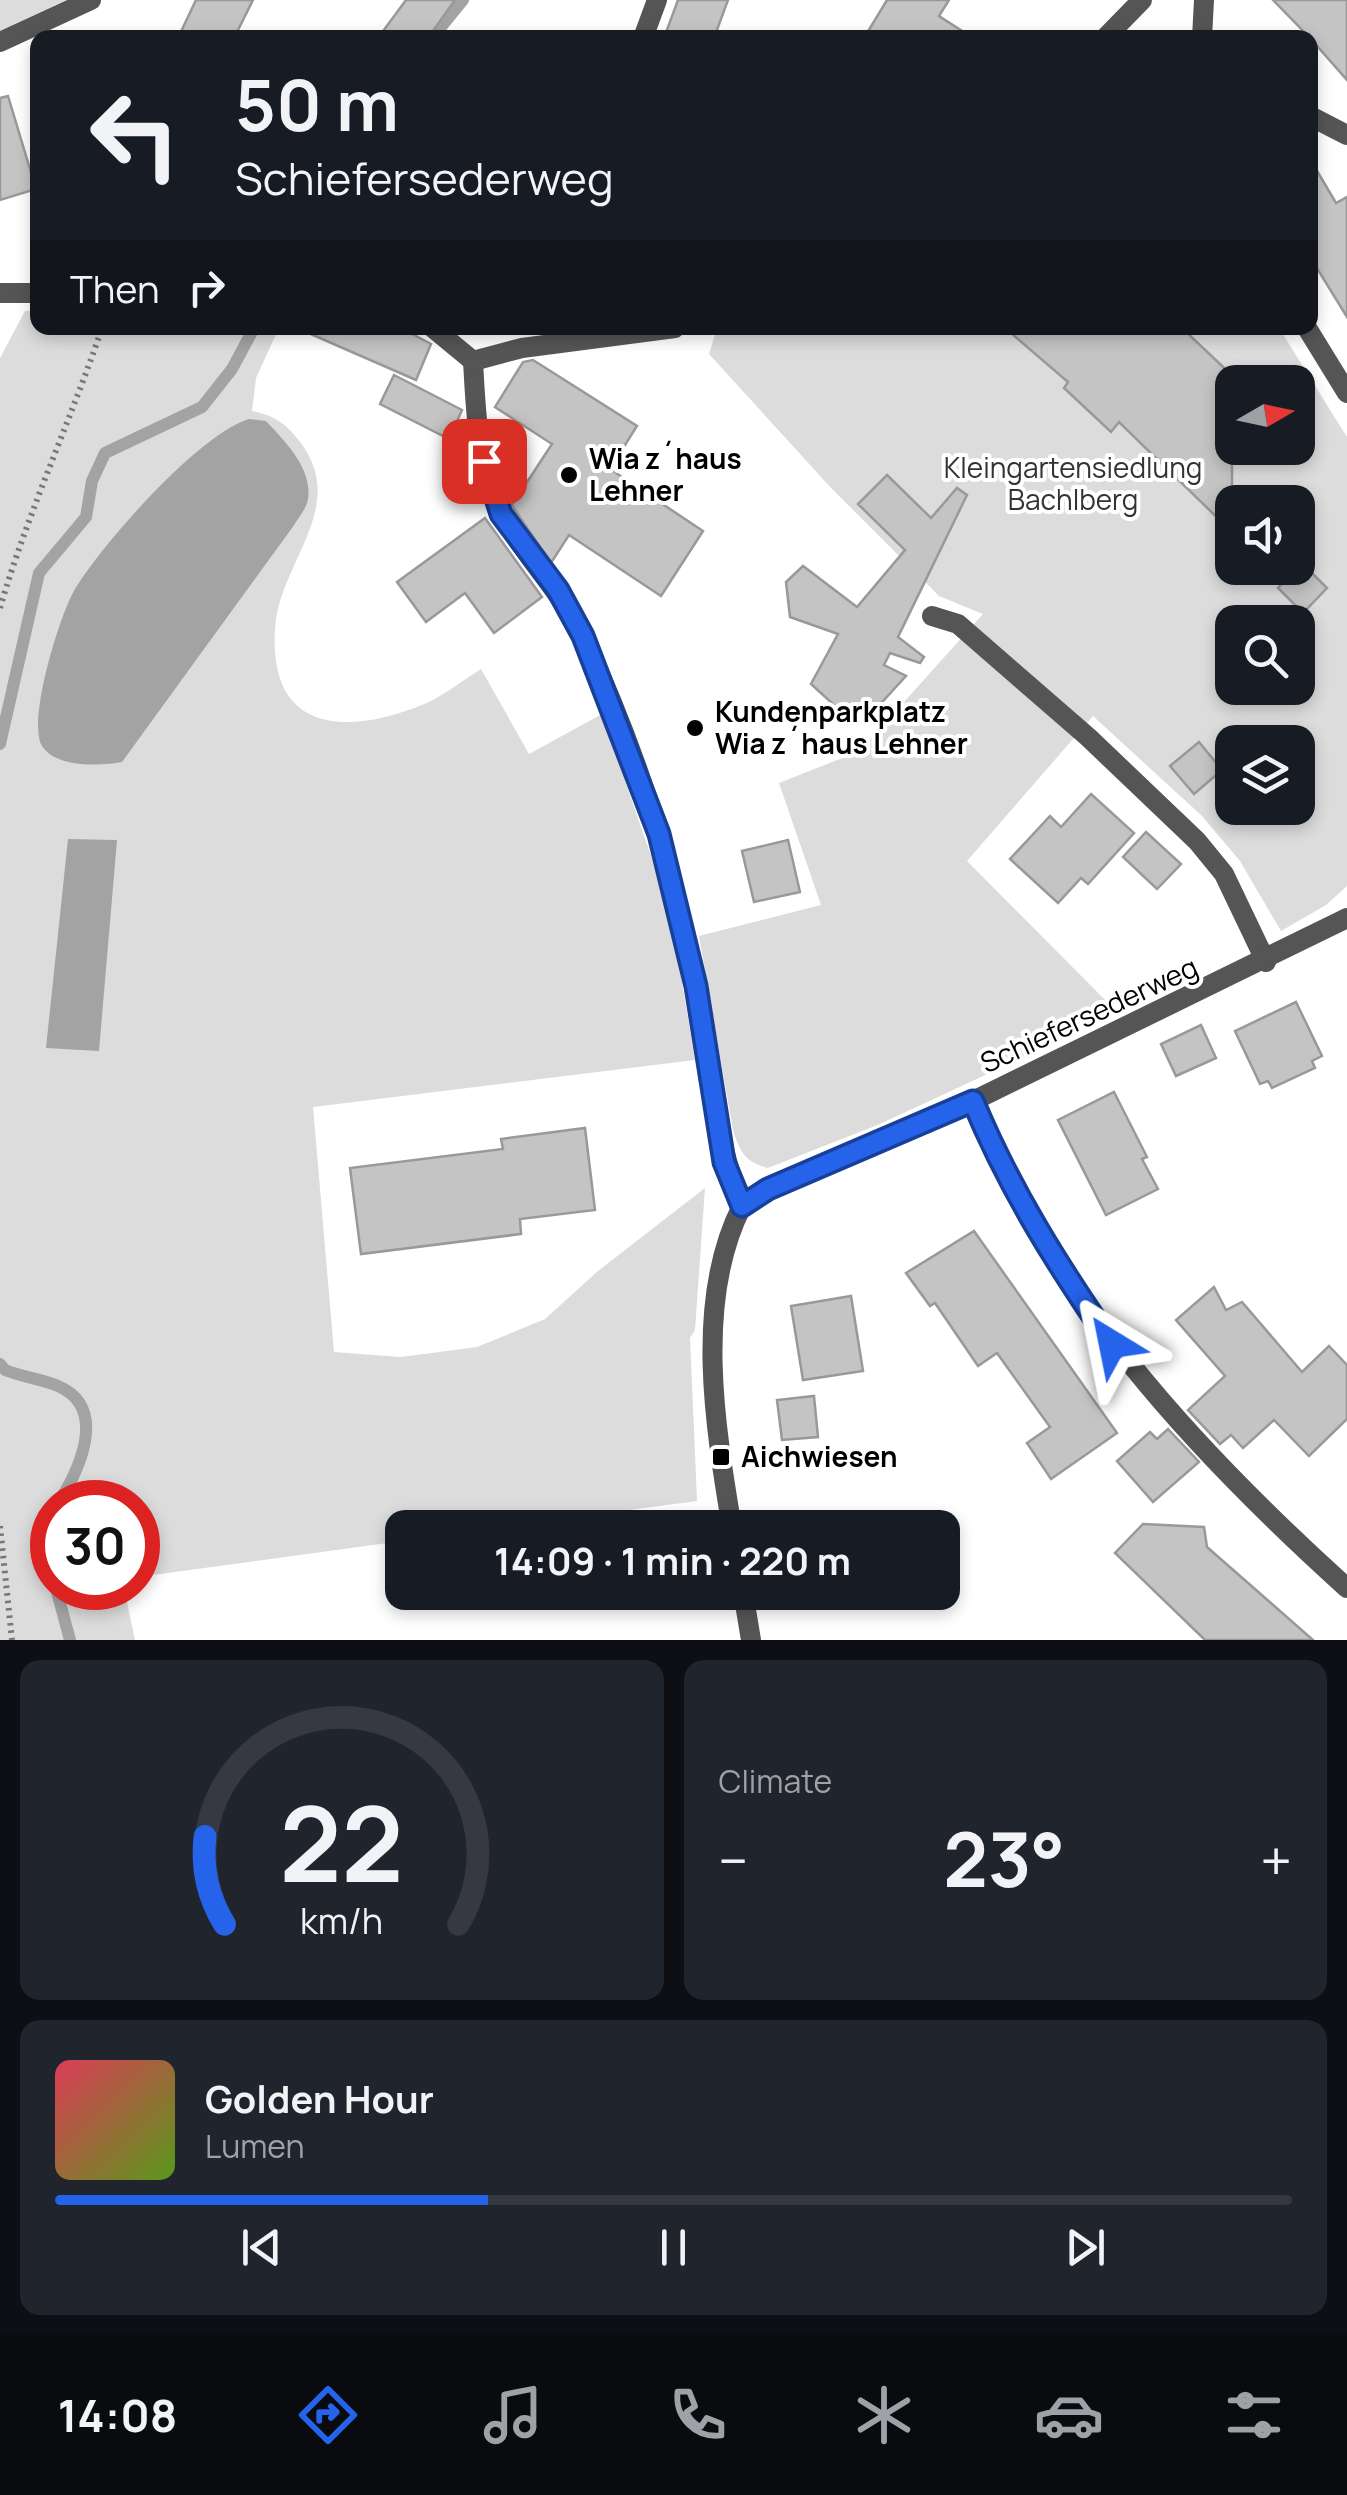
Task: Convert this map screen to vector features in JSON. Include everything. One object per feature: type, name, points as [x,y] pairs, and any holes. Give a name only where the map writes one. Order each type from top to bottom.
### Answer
[{"type":"street","points":[[0,42],[91,0]]},
{"type":"street","points":[[647,30],[657,0]]},
{"type":"street","points":[[1112,30],[1142,0]]},
{"type":"street","points":[[1202,30],[1204,0]]},
{"type":"street","points":[[1318,120],[1347,134]]},
{"type":"street","points":[[0,292],[30,292]]},
{"type":"street","points":[[441,335],[474,361],[484,461],[501,514],[558,590],[583,636],[659,834],[692,967],[724,1162],[742,1206],[724,1243],[716,1306],[715,1380],[730,1510]]},
{"type":"street","points":[[474,361],[590,335]]},
{"type":"street","points":[[1311,335],[1347,394]]},
{"type":"street","points":[[932,616],[958,624],[1088,737],[1197,840],[1224,874],[1266,962]]},
{"type":"street","name":"Schiefersederweg","points":[[742,1206],[768,1189],[973,1101],[1266,962],[1347,918]]},
{"type":"street","points":[[973,1101],[1001,1169],[1052,1259],[1112,1344],[1261,1510],[1347,1588]]},
{"type":"street","points":[[746,1610],[750,1640]]},
{"type":"path","points":[[0,608],[22,529],[56,456],[99,335]]},
{"type":"path","points":[[0,1526],[12,1640]]},
{"type":"green space","points":[[0,0],[66,0],[0,31]]},
{"type":"green space","points":[[25,311],[30,311],[30,335],[276,335],[256,378],[252,411],[273,418],[296,436],[314,467],[318,491],[315,514],[279,605],[275,630],[276,664],[285,689],[299,707],[317,717],[340,722],[366,721],[429,702],[481,669],[529,754],[602,714],[670,911],[695,1060],[313,1107],[334,1352],[401,1357],[477,1347],[545,1319],[598,1271],[705,1188],[695,1330],[690,1338],[697,1501],[629,1510],[385,1510],[385,1543],[160,1574],[160,1480],[30,1480],[30,1610],[129,1610],[135,1640],[0,1640],[0,358]]},
{"type":"green space","name":"Kleingartensiedlung Bachlberg","points":[[715,335],[1283,335],[1302,365],[1215,365],[1215,465],[1315,465],[1315,386],[1347,437],[1347,886],[1326,905],[1281,931],[1240,861],[1202,816],[1093,716],[967,861],[1118,1013],[880,1124],[768,1168],[760,1166],[741,1150],[733,1130],[699,936],[821,905],[779,783],[860,751],[983,614],[939,596],[832,489],[709,354]]},
{"type":"shaded area","points":[[249,419],[266,421],[296,456],[308,488],[304,510],[122,762],[91,764],[57,758],[42,746],[39,714],[54,643],[75,589],[129,519],[179,467],[228,429]]},
{"type":"shaded area","points":[[68,839],[117,840],[99,1051],[46,1048]]},
{"type":"building","points":[[196,0],[253,0],[238,30],[182,30]]},
{"type":"building","points":[[406,0],[455,0],[434,30],[384,30]]},
{"type":"building","points":[[678,0],[728,0],[717,30],[667,30]]},
{"type":"building","points":[[887,0],[949,0],[939,16],[961,30],[869,30]]},
{"type":"building","points":[[1273,0],[1347,0],[1347,80],[1318,47],[1318,30],[1302,30]]},
{"type":"building","points":[[8,96],[30,169],[30,191],[0,200],[0,98]]},
{"type":"building","points":[[1318,173],[1336,203],[1347,197],[1347,317],[1318,270]]},
{"type":"building","points":[[313,335],[414,335],[431,344],[416,380]]},
{"type":"building","points":[[1013,335],[1189,335],[1221,365],[1215,365],[1215,465],[1232,465],[1232,485],[1215,485],[1215,515],[1119,422],[1111,432],[1064,388],[1068,382]]},
{"type":"building","points":[[533,360],[637,426],[610,469],[703,531],[661,596],[569,535],[551,563],[512,505],[552,444],[495,407],[523,362]]},
{"type":"building","points":[[394,375],[462,410],[449,439],[380,404]]},
{"type":"building","points":[[887,475],[931,518],[957,488],[967,495],[898,637],[924,657],[920,663],[890,653],[884,665],[906,676],[874,711],[854,703],[847,717],[811,684],[838,634],[790,617],[786,582],[803,566],[857,607],[905,550],[858,504]]},
{"type":"building","points":[[485,518],[542,597],[494,633],[465,593],[426,622],[397,582]]},
{"type":"building","points":[[1315,576],[1327,588],[1311,605],[1295,605],[1278,588],[1315,585]]},
{"type":"building","points":[[1199,742],[1215,761],[1215,776],[1194,794],[1170,766]]},
{"type":"building","points":[[1091,794],[1134,833],[1088,884],[1081,878],[1058,903],[1010,859],[1050,816],[1061,827]]},
{"type":"building","points":[[1146,832],[1181,864],[1157,889],[1123,857]]},
{"type":"building","points":[[788,840],[800,892],[754,902],[742,851]]},
{"type":"building","points":[[1296,1002],[1322,1056],[1312,1061],[1315,1068],[1272,1088],[1268,1081],[1260,1084],[1235,1031]]},
{"type":"building","points":[[1201,1025],[1216,1058],[1176,1076],[1161,1044]]},
{"type":"building","points":[[1114,1092],[1147,1157],[1142,1159],[1158,1189],[1106,1215],[1058,1120]]},
{"type":"building","points":[[585,1128],[595,1210],[520,1219],[521,1234],[361,1254],[350,1168],[503,1149],[501,1139]]},
{"type":"building","points":[[974,1231],[1117,1433],[1051,1479],[1027,1443],[1050,1427],[997,1353],[978,1366],[935,1303],[930,1306],[906,1273]]},
{"type":"building","points":[[1214,1287],[1226,1310],[1242,1302],[1302,1372],[1329,1346],[1347,1365],[1347,1419],[1309,1456],[1274,1420],[1243,1448],[1231,1435],[1220,1444],[1188,1410],[1225,1376],[1176,1320]]},
{"type":"building","points":[[851,1296],[863,1371],[803,1380],[791,1306]]},
{"type":"building","points":[[814,1396],[818,1437],[782,1440],[777,1400]]},
{"type":"building","points":[[1168,1429],[1199,1462],[1153,1502],[1117,1461],[1150,1432],[1157,1439]]},
{"type":"building","points":[[1143,1524],[1204,1527],[1207,1547],[1313,1640],[1205,1640],[1115,1553]]},
{"type":"waterway","points":[[439,30],[463,0]]},
{"type":"waterway","points":[[0,744],[39,573],[86,517],[92,481],[105,453],[202,407],[232,369],[250,335]]},
{"type":"waterway","points":[[0,1364],[5,1370],[58,1386],[74,1396],[82,1409],[85,1440],[70,1480]]},
{"type":"waterway","points":[[62,1610],[70,1640]]},
{"type":"place","name":"Wia z´haus Lehner","points":[[569,475]]},
{"type":"place","name":"Kundenparkplatz Wia z´haus Lehner","points":[[695,728]]},
{"type":"place","name":"Aichwiesen","points":[[721,1457]]},
{"type":"route","points":[[484,461],[501,514],[558,590],[583,636],[659,834],[696,986],[724,1162],[742,1206],[768,1189],[973,1101],[1001,1169],[1052,1259],[1112,1344]]}]
